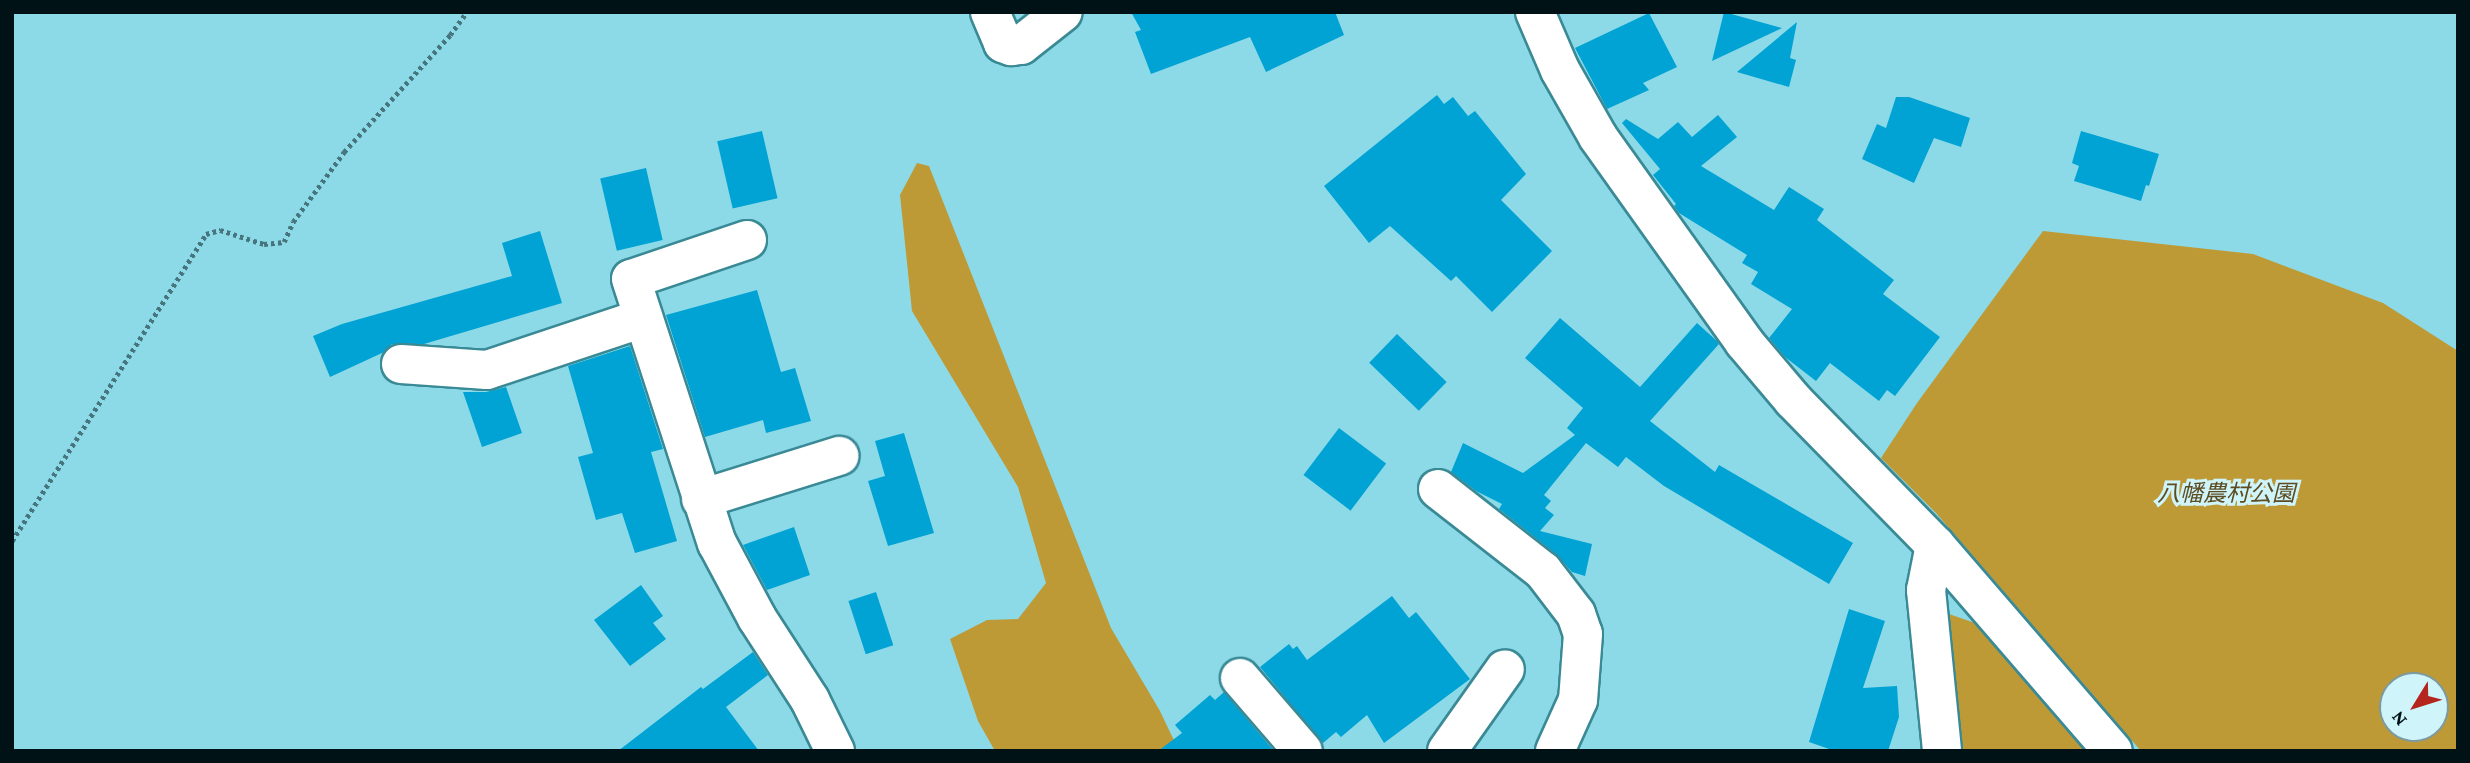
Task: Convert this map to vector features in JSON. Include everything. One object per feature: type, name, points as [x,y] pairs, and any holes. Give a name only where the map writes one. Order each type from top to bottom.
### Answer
[{"type":"street","points":[[990,12],[1003,43],[1011,46],[1021,45],[1063,12]]},
{"type":"street","points":[[1535,12],[1560,69],[1598,137],[1744,342],[1793,400],[1935,545],[2113,751]]},
{"type":"street","points":[[747,240],[631,279],[717,543],[751,607],[810,700],[835,751]]},
{"type":"street","points":[[401,364],[487,370],[643,318]]},
{"type":"street","points":[[701,499],[839,456]]},
{"type":"street","points":[[1438,489],[1543,571],[1576,614],[1583,634],[1578,700],[1555,751]]},
{"type":"street","points":[[1935,545],[1926,590],[1942,751]]},
{"type":"street","points":[[1447,751],[1505,669]]},
{"type":"street","points":[[1240,678],[1303,751]]},
{"type":"path","points":[[12,541],[206,234],[220,230],[264,244],[284,242],[293,222],[344,152],[467,12]]},
{"type":"green space","points":[[917,163],[929,166],[1111,628],[1160,711],[1179,751],[995,751],[978,721],[950,639],[987,620],[1018,619],[1046,583],[1018,487],[912,311],[900,195]]},
{"type":"green space","name":"八幡農村公園","points":[[2043,231],[2253,254],[2383,303],[2458,351],[2458,751],[2141,751],[1936,513],[1881,458],[1917,403]]},
{"type":"green space","points":[[1946,613],[1978,624],[2088,751],[1963,751]]},
{"type":"building","points":[[1131,12],[1335,12],[1344,35],[1266,72],[1250,37],[1151,74],[1135,32],[1141,30]]},
{"type":"building","points":[[1724,12],[1782,28],[1712,61]]},
{"type":"building","points":[[1649,13],[1677,67],[1643,83],[1649,90],[1607,109],[1575,48]]},
{"type":"building","points":[[1797,22],[1790,58],[1796,60],[1789,87],[1737,72]]},
{"type":"building","points":[[1437,95],[1444,104],[1453,97],[1468,116],[1475,111],[1526,174],[1501,200],[1552,251],[1492,312],[1456,276],[1451,281],[1390,226],[1369,243],[1324,186]]},
{"type":"building","points":[[1896,97],[1909,97],[1970,118],[1961,147],[1934,138],[1914,183],[1862,159],[1877,124],[1886,128]]},
{"type":"building","points":[[1718,115],[1737,137],[1701,166],[1774,210],[1789,187],[1824,209],[1817,220],[1894,280],[1883,294],[1940,337],[1895,396],[1887,390],[1879,401],[1830,363],[1816,381],[1785,357],[1769,338],[1792,309],[1751,284],[1758,272],[1742,263],[1747,255],[1679,213],[1674,206],[1676,204],[1653,175],[1660,169],[1622,123],[1626,119],[1658,139],[1678,122],[1692,137]]},
{"type":"building","points":[[762,131],[778,198],[733,209],[717,141]]},
{"type":"building","points":[[2081,131],[2159,154],[2149,186],[2146,185],[2141,201],[2074,181],[2079,166],[2072,163]]},
{"type":"building","points":[[646,168],[663,240],[617,251],[600,179]]},
{"type":"building","points":[[540,231],[562,303],[424,344],[392,344],[382,353],[330,377],[313,336],[342,324],[512,276],[502,243]]},
{"type":"building","points":[[757,290],[781,372],[795,368],[811,421],[766,433],[763,420],[705,437],[666,315]]},
{"type":"building","points":[[1560,318],[1640,387],[1697,323],[1717,341],[1719,344],[1650,421],[1715,472],[1719,465],[1853,543],[1829,584],[1664,486],[1626,457],[1618,467],[1586,443],[1544,495],[1551,501],[1545,508],[1554,515],[1540,531],[1592,544],[1585,576],[1572,572],[1556,554],[1499,509],[1502,504],[1476,491],[1451,472],[1463,443],[1523,473],[1575,435],[1567,428],[1583,408],[1525,358]]},
{"type":"building","points":[[1397,334],[1447,382],[1419,411],[1369,363]]},
{"type":"building","points":[[630,346],[663,449],[651,452],[677,541],[635,553],[622,513],[596,520],[578,457],[593,453],[568,366]]},
{"type":"building","points":[[506,387],[522,433],[482,447],[463,392],[486,392]]},
{"type":"building","points":[[1339,428],[1386,464],[1351,511],[1303,475]]},
{"type":"building","points":[[904,433],[934,533],[888,546],[868,481],[885,476],[875,441]]},
{"type":"building","points":[[794,527],[810,575],[767,590],[743,545]]},
{"type":"building","points":[[641,585],[663,616],[653,623],[666,639],[630,666],[594,620]]},
{"type":"building","points":[[876,592],[893,645],[866,654],[848,601]]},
{"type":"building","points":[[1392,596],[1409,618],[1416,612],[1470,679],[1384,743],[1367,715],[1341,737],[1336,732],[1323,743],[1260,667],[1289,644],[1293,649],[1297,646],[1307,660]]},
{"type":"building","points":[[1849,609],[1885,621],[1863,688],[1897,686],[1899,717],[1888,751],[1835,751],[1809,742]]},
{"type":"building","points":[[753,652],[768,675],[726,707],[759,751],[618,751],[701,687],[703,689]]},
{"type":"building","points":[[1224,692],[1274,751],[1158,751],[1182,733],[1175,725],[1210,695],[1215,700]]}]
